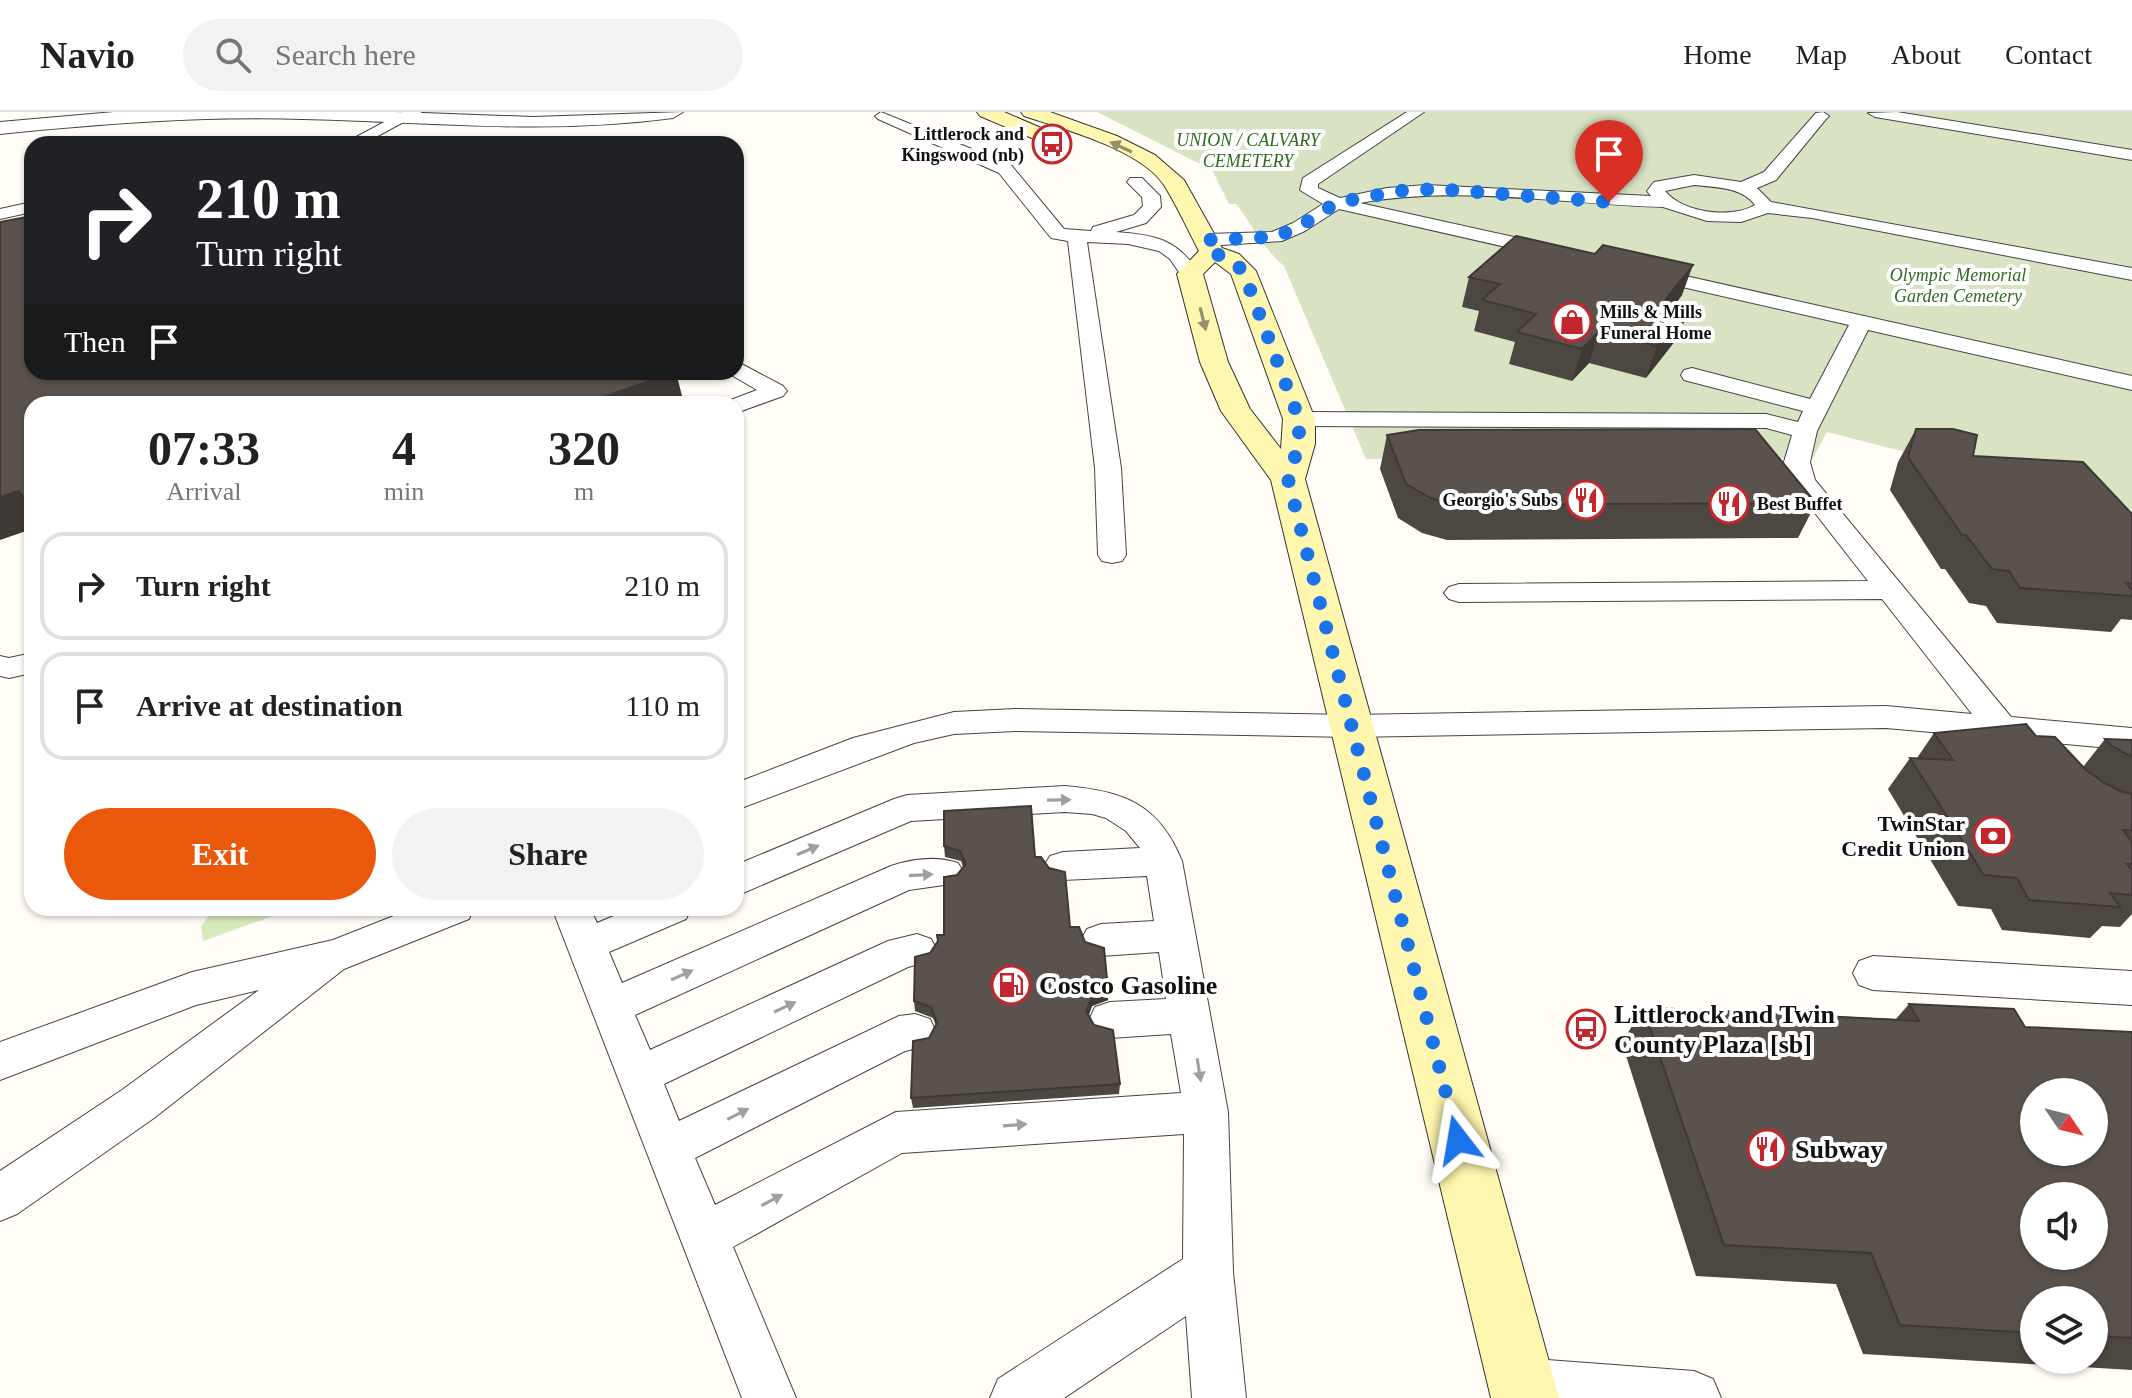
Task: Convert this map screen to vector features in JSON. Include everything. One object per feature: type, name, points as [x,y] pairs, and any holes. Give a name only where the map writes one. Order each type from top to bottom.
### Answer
[{"type":"main road","points":[[987,112],[1077,151]]},
{"type":"main road","points":[[1031,112],[1083,130],[1148,160],[1169,175],[1176,185],[1176,195]]},
{"type":"main road","points":[[1130,179],[1176,195],[1196,220],[1210,246],[1243,271],[1299,419],[1299,444],[1288,479]]},
{"type":"main road","points":[[1210,246],[1190,274],[1214,362],[1236,411],[1288,479],[1524,1391]]},
{"type":"street","points":[[0,128],[130,116],[242,112],[406,116],[528,125],[640,118],[673,112]]},
{"type":"lane","points":[[1417,112],[1309,182],[1309,190],[1336,203],[1578,258]]},
{"type":"lane","points":[[1741,188],[1770,176],[1827,117],[1803,112]]},
{"type":"lane","points":[[1871,114],[2132,155]]},
{"type":"lane","points":[[367,136],[406,116]]},
{"type":"lane","points":[[883,116],[1005,169],[1058,234],[1158,245],[1175,253],[1190,274]]},
{"type":"lane","points":[[1076,236],[1124,226],[1140,219],[1152,207],[1151,196],[1130,179]]},
{"type":"lane","points":[[1664,202],[1656,191],[1668,183],[1694,180],[1741,188],[1760,197],[1765,207]]},
{"type":"lane","points":[[1210,246],[1275,237],[1299,227],[1336,203],[1399,191],[1436,189],[1591,201],[1664,202],[1684,210],[1723,217],[1756,214],[1765,207],[1812,213],[2132,274]]},
{"type":"lane","points":[[0,214],[24,209]]},
{"type":"lane","points":[[1076,236],[1081,252],[1108,468],[1112,555]]},
{"type":"lane","points":[[1625,268],[2132,383]]},
{"type":"lane","points":[[1861,322],[1812,420],[1797,462],[1803,481],[1891,590],[2011,726],[2047,761]]},
{"type":"lane","points":[[1951,342],[1971,361],[1987,366],[2104,394],[2132,396]]},
{"type":"lane","points":[[744,373],[775,391],[744,403]]},
{"type":"lane","points":[[1692,375],[1812,420]]},
{"type":"lane","points":[[1299,419],[1812,420]]},
{"type":"lane","points":[[1459,593],[1891,590]]},
{"type":"lane","points":[[0,666],[9,668],[24,665]]},
{"type":"lane","points":[[744,794],[865,746],[954,723],[1015,720],[1350,726],[1886,717],[2132,739]]},
{"type":"lane","points":[[744,878],[907,808],[1065,799],[1092,801],[1118,808],[1139,822],[1155,840],[1163,861],[1206,1112],[1208,1272],[1219,1398]]},
{"type":"lane","points":[[1063,866],[1163,861]]},
{"type":"lane","points":[[611,1007],[904,876],[945,873]]},
{"type":"lane","points":[[0,1061],[192,989],[338,955],[435,916]]},
{"type":"lane","points":[[630,916],[578,926],[769,1398]]},
{"type":"lane","points":[[1101,940],[1176,935]]},
{"type":"lane","points":[[638,1076],[902,952],[917,950]]},
{"type":"lane","points":[[0,1198],[138,1104],[338,955]]},
{"type":"lane","points":[[1873,973],[2132,988]]},
{"type":"lane","points":[[1110,1020],[1190,1015]]},
{"type":"lane","points":[[668,1149],[899,1034],[915,1032]]},
{"type":"lane","points":[[704,1237],[896,1133],[1206,1112]]},
{"type":"lane","points":[[1017,1398],[1208,1272]]},
{"type":"lane","points":[[1524,1391],[1694,1398]]},
{"type":"green space","name":"Olympic Memorial Garden Cemetery","points":[[1097,112],[2132,112],[2132,510],[1827,432],[1813,458],[1366,459],[1284,266],[1264,245],[1236,204],[1229,204],[1212,170]]},
{"type":"green space","points":[[209,916],[273,916],[203,941],[201,926]]},
{"type":"building","points":[[24,218],[24,380],[652,380],[607,396],[24,396],[24,499],[19,491],[0,497],[0,222]]},
{"type":"building","name":"Mills & Mills Funeral Home","points":[[1516,236],[1595,254],[1603,245],[1693,265],[1666,299],[1690,305],[1657,346],[1599,331],[1582,349],[1517,332],[1536,314],[1482,300],[1500,284],[1469,277]]},
{"type":"building","points":[[1755,429],[1816,503],[1456,505],[1431,498],[1406,484],[1387,435],[1419,430]]},
{"type":"building","points":[[1916,429],[1953,429],[1977,435],[1973,456],[2083,462],[2132,514],[2132,584],[2126,583],[2132,590],[2132,596],[2020,588],[2009,571],[1992,569],[1966,535],[1962,535],[1908,457]]},
{"type":"building","points":[[2026,724],[2036,736],[2055,737],[2086,770],[2103,782],[2132,794],[2132,830],[2123,830],[2132,842],[2132,864],[2127,864],[2132,870],[2132,895],[2110,893],[2120,907],[2029,900],[2017,878],[1984,875],[1910,758],[1953,760],[1934,733]]},
{"type":"building","points":[[2105,739],[2132,740],[2132,757],[2112,746]]},
{"type":"building","name":"Costco Gasoline","points":[[1031,806],[1035,857],[1041,857],[1049,868],[1065,872],[1070,927],[1079,927],[1085,942],[1104,948],[1108,989],[1093,995],[1086,1011],[1094,1025],[1113,1030],[1120,1084],[911,1098],[913,1041],[929,1038],[937,1023],[931,1007],[914,1001],[915,957],[930,953],[938,941],[937,935],[944,935],[944,877],[957,875],[966,864],[960,851],[944,846],[944,811]]},
{"type":"building","points":[[1909,1004],[2014,1009],[2025,1027],[2132,1032],[2132,1338],[2108,1337],[2108,1286],[2020,1286],[2020,1332],[1900,1325],[1871,1253],[1724,1245],[1643,1007],[1919,1021]]},
{"type":"place","name":"Littlerock and Kingswood (nb)","points":[[1052,144]]},
{"type":"place","name":"Mills & Mills Funeral Home","points":[[1572,322]]},
{"type":"place","name":"Georgio's Subs","points":[[1586,500]]},
{"type":"place","name":"Best Buffet","points":[[1729,504]]},
{"type":"place","name":"TwinStar Credit Union","points":[[1993,836]]},
{"type":"place","name":"Costco Gasoline","points":[[1011,985]]},
{"type":"place","name":"Littlerock and Twin County Plaza [sb]","points":[[1586,1029]]},
{"type":"place","name":"Subway","points":[[1767,1149]]},
{"type":"route","points":[[1458,1140],[1288,479],[1299,444],[1299,419],[1243,271],[1230,259],[1213,253],[1206,240],[1275,237],[1299,227],[1336,203],[1399,191],[1436,189],[1609,202]]},
{"type":"park label","name":"UNION / CALVARY CEMETERY","points":[[1248,150]]}]
